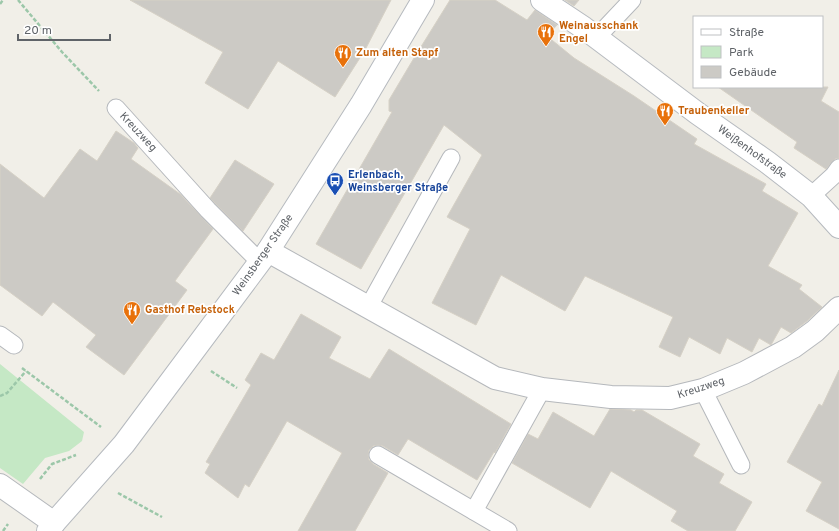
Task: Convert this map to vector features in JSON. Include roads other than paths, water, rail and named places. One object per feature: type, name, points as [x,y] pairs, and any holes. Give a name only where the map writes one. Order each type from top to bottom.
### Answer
[{"type":"street","name":"Weinsberger Straße","points":[[51,527],[124,444],[264,256],[361,105],[423,0]]},
{"type":"street","name":"Weißenhofstraße","points":[[542,0],[597,38],[697,113],[767,162],[811,196],[839,227]]},
{"type":"street","name":"Kreuzweg","points":[[264,256],[369,306],[495,378],[542,389],[611,397],[670,398],[703,390],[744,373],[793,347],[815,331],[839,308]]},
{"type":"street","points":[[0,485],[24,502],[51,527]]},
{"type":"lane","points":[[597,38],[632,0]]},
{"type":"lane","name":"Kreuzweg","points":[[116,108],[208,210],[264,256]]},
{"type":"lane","points":[[369,306],[451,158]]},
{"type":"lane","points":[[811,196],[834,175],[839,168]]},
{"type":"lane","points":[[0,335],[14,345]]},
{"type":"lane","points":[[474,512],[542,389]]},
{"type":"lane","points":[[703,390],[741,465]]},
{"type":"lane","points":[[378,456],[508,531]]},
{"type":"place","name":"Weinausschank Engel","points":[[546,47]]},
{"type":"place","name":"Zum alten Stapf","points":[[343,68]]},
{"type":"place","name":"Traubenkeller","points":[[665,126]]},
{"type":"place","name":"Erlenbach, Weinsberger Straße","points":[[335,196]]},
{"type":"place","name":"Gasthof Rebstock","points":[[132,325]]}]
